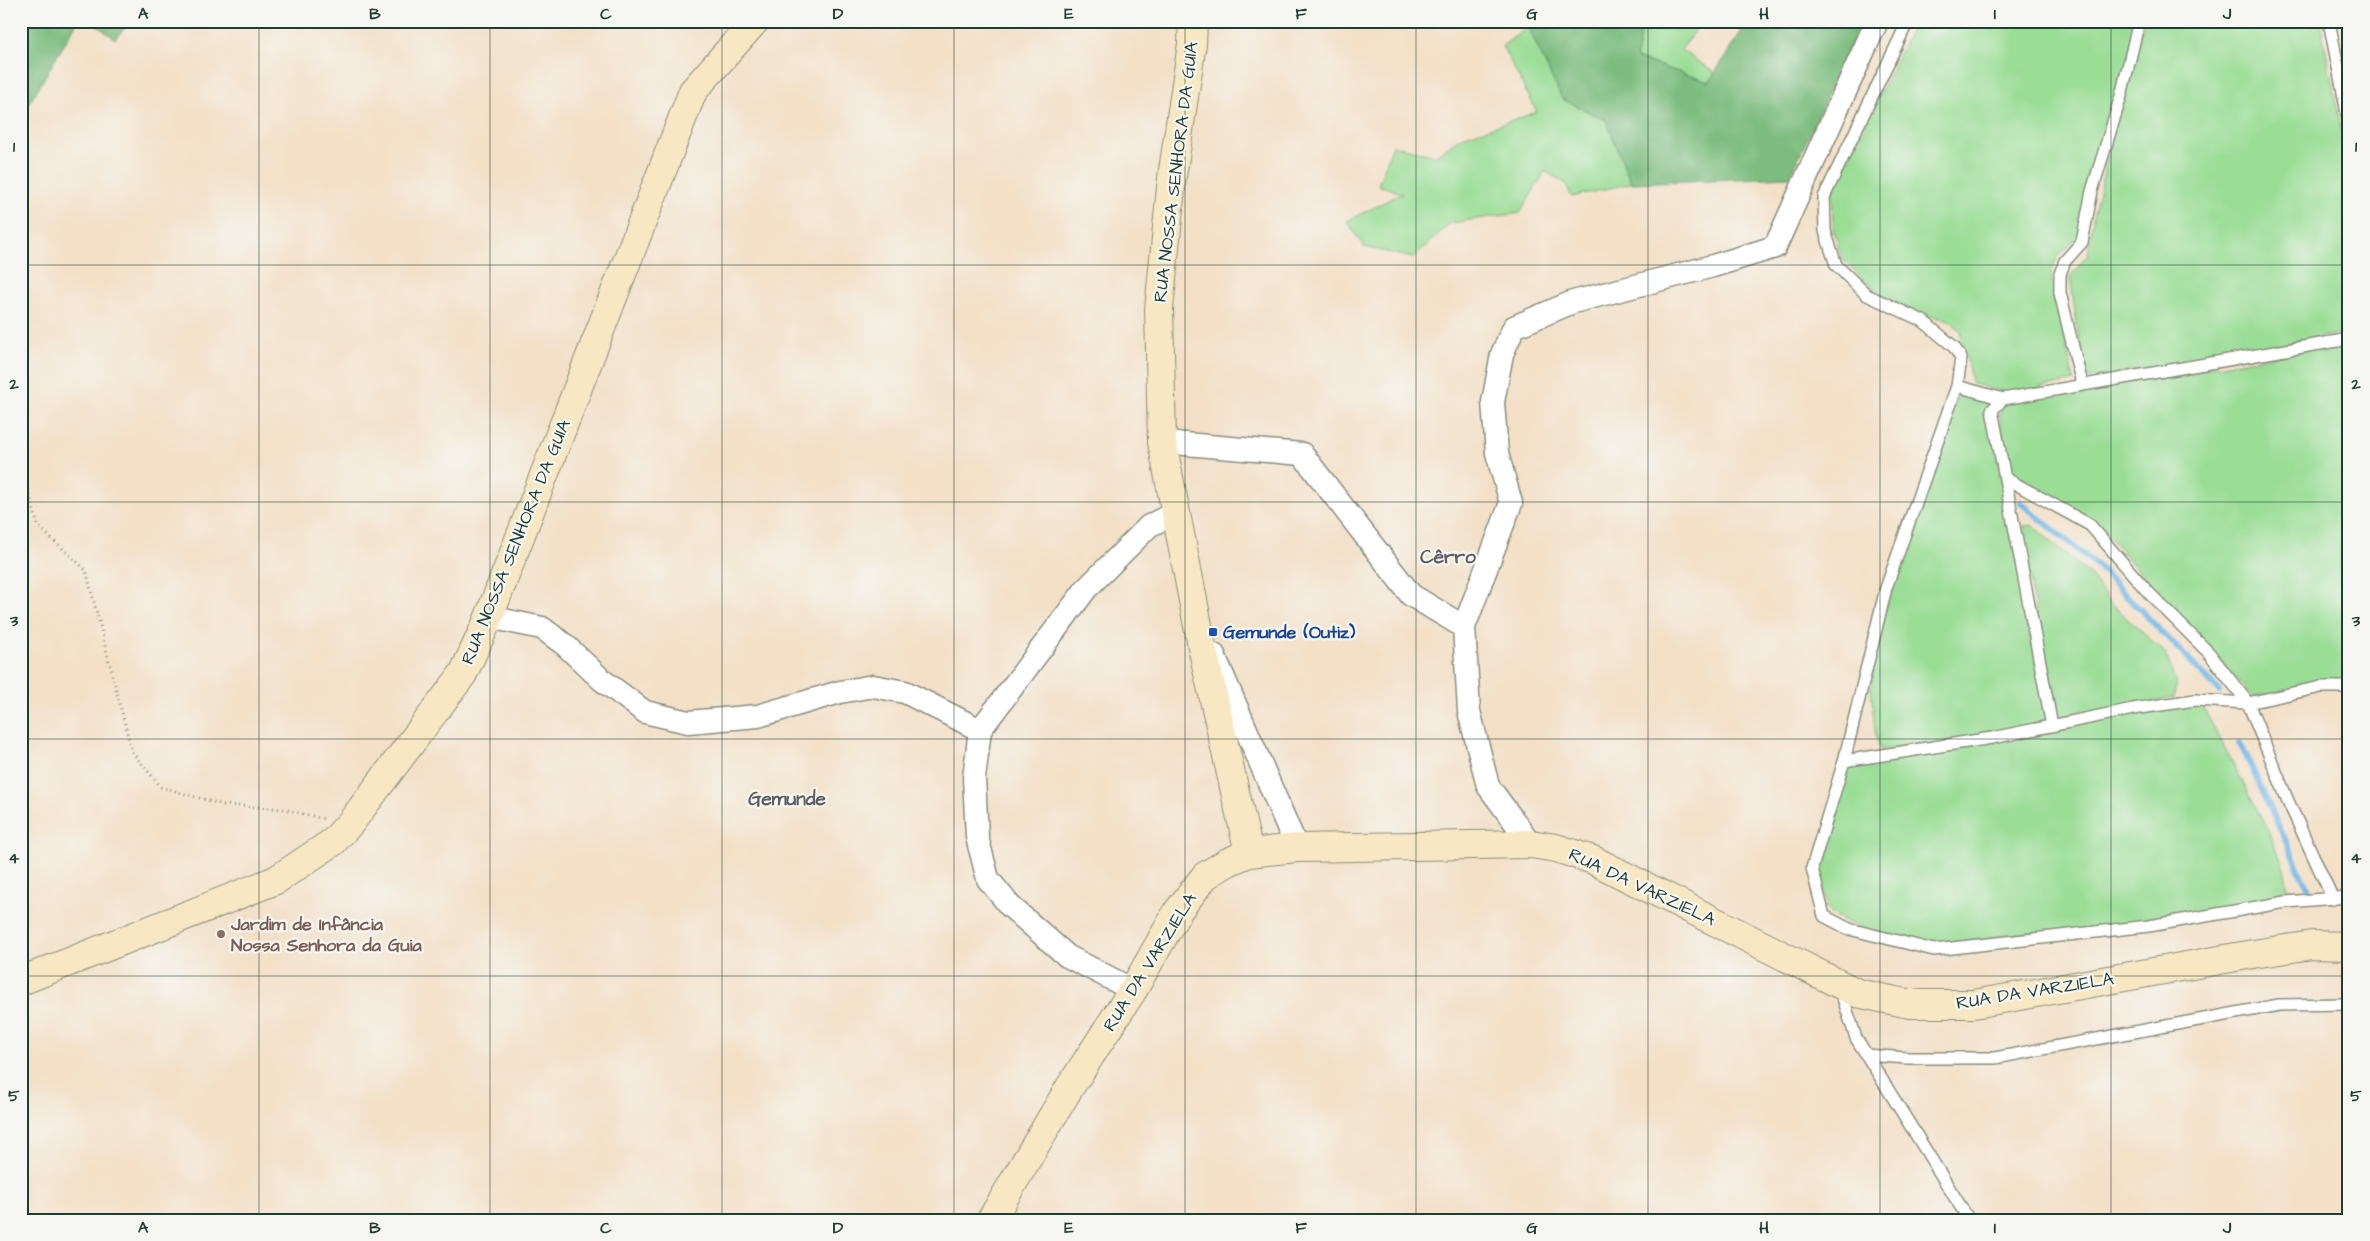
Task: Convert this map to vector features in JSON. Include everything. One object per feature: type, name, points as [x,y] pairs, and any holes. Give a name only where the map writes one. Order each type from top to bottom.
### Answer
[{"type":"street","name":"RUA NOSSA SENHORA DA GUIA","points":[[21,981],[276,880],[333,842],[339,835],[462,674],[488,617],[693,91],[755,21]]},
{"type":"street","name":"RUA NOSSA SENHORA DA GUIA","points":[[1194,21],[1172,177],[1159,309],[1162,442],[1202,651],[1249,853]]},
{"type":"street","points":[[1531,844],[1488,786],[1470,711],[1464,627],[1511,503],[1497,453],[1493,402],[1502,354],[1514,328],[1573,302],[1713,266],[1775,247],[1877,21]]},
{"type":"street","points":[[1162,442],[1302,454],[1411,595],[1464,627]]},
{"type":"street","points":[[1133,990],[1067,956],[1010,906],[988,879],[977,837],[974,778],[980,730],[1086,588],[1149,526],[1176,512]]},
{"type":"street","points":[[488,617],[542,628],[565,645],[602,680],[645,712],[688,722],[758,716],[840,692],[873,686],[905,692],[980,730]]},
{"type":"street","points":[[1202,651],[1214,655],[1297,848]]},
{"type":"street","name":"RUA DA VARZIELA","points":[[991,1220],[1068,1090],[1133,990],[1178,912],[1205,876],[1228,862],[1249,853],[1297,848],[1531,844],[1556,848],[1593,860],[1857,993],[1910,1004],[1974,1004],[2253,954],[2312,945],[2349,946]]},
{"type":"lane","points":[[1908,21],[1824,197],[1826,231],[1836,265],[1867,294],[1923,320],[1954,347],[1961,358],[1957,386],[1886,588],[1844,761],[1812,868],[1824,916],[1849,929],[1934,950],[2149,926],[2286,902],[2349,897]]},
{"type":"lane","points":[[2082,384],[2060,293],[2060,274],[2065,261],[2082,242],[2092,191],[2121,96],[2140,21]]},
{"type":"lane","points":[[2329,21],[2349,123]]},
{"type":"lane","points":[[1957,386],[2003,399],[2349,339]]},
{"type":"lane","points":[[2003,399],[1992,410],[2052,726]]},
{"type":"lane","points":[[2005,478],[2090,525],[2148,592],[2209,653],[2248,703],[2288,801],[2332,899]]},
{"type":"lane","points":[[1844,761],[1992,738],[2133,709],[2195,700],[2248,703],[2321,687],[2349,686]]},
{"type":"lane","points":[[1839,983],[1856,1038],[1969,1220]]},
{"type":"lane","points":[[1866,1055],[1907,1058],[1995,1058],[2279,1005],[2349,1004]]},
{"type":"path","points":[[21,461],[38,526],[86,570],[132,752],[161,787],[224,805],[284,809],[326,820],[339,835]]},
{"type":"green space","points":[[21,21],[78,21],[21,117]]},
{"type":"green space","points":[[91,21],[131,21],[115,39]]},
{"type":"green space","points":[[1538,21],[1642,21],[1636,58],[1709,82],[1748,21],[1861,21],[1790,177],[1631,183],[1606,120],[1562,99],[1528,27]]},
{"type":"green space","points":[[1642,21],[1696,21],[1700,23],[1681,50],[1715,73],[1709,82],[1636,58]]},
{"type":"green space","points":[[1915,21],[2136,21],[2125,73],[2102,140],[2081,235],[2059,255],[2054,264],[2051,278],[2074,381],[2012,394],[1972,384],[1960,330],[1949,320],[1919,314],[1883,297],[1842,259],[1833,227],[1832,193]]},
{"type":"green space","points":[[2144,21],[2320,21],[2343,138],[2349,152],[2349,332],[2085,379],[2070,277],[2088,254],[2094,212]]},
{"type":"green space","points":[[1528,27],[1562,99],[1606,120],[1631,183],[1572,197],[1565,183],[1545,171],[1520,213],[1450,223],[1413,258],[1364,247],[1347,221],[1402,193],[1378,185],[1393,145],[1435,156],[1459,138],[1537,112],[1502,46]]},
{"type":"green space","points":[[2349,347],[2349,680],[2331,681],[2254,697],[2249,694],[2222,661],[2171,609],[2097,522],[2012,477],[2000,423],[2001,407],[2008,402],[2320,348]]},
{"type":"green space","points":[[1958,393],[1986,397],[2048,723],[1974,738],[1880,750],[1875,731],[1871,690],[1874,654],[1894,578]]},
{"type":"green space","points":[[2032,525],[2092,577],[2110,603],[2166,654],[2176,683],[2174,698],[2056,720],[2024,548],[2024,526]]},
{"type":"green space","points":[[2194,704],[2203,707],[2268,830],[2284,867],[2288,890],[2282,897],[2137,924],[1940,947],[1857,927],[1830,913],[1818,877],[1840,786],[1848,768],[1857,764]]},
{"type":"waterway","points":[[2021,503],[2100,568],[2219,691]]},
{"type":"waterway","points":[[2240,743],[2309,891]]},
{"type":"waterway","points":[[2347,1022],[2349,1029]]},
{"type":"place","name":"Gemunde (Outiz)","points":[[1213,632]]},
{"type":"place","name":"Jardim de Infância Nossa Senhora da Guia","points":[[221,934]]},
{"type":"district","name":"Cêrro","points":[[1448,557]]},
{"type":"district","name":"Gemunde","points":[[787,799]]}]
